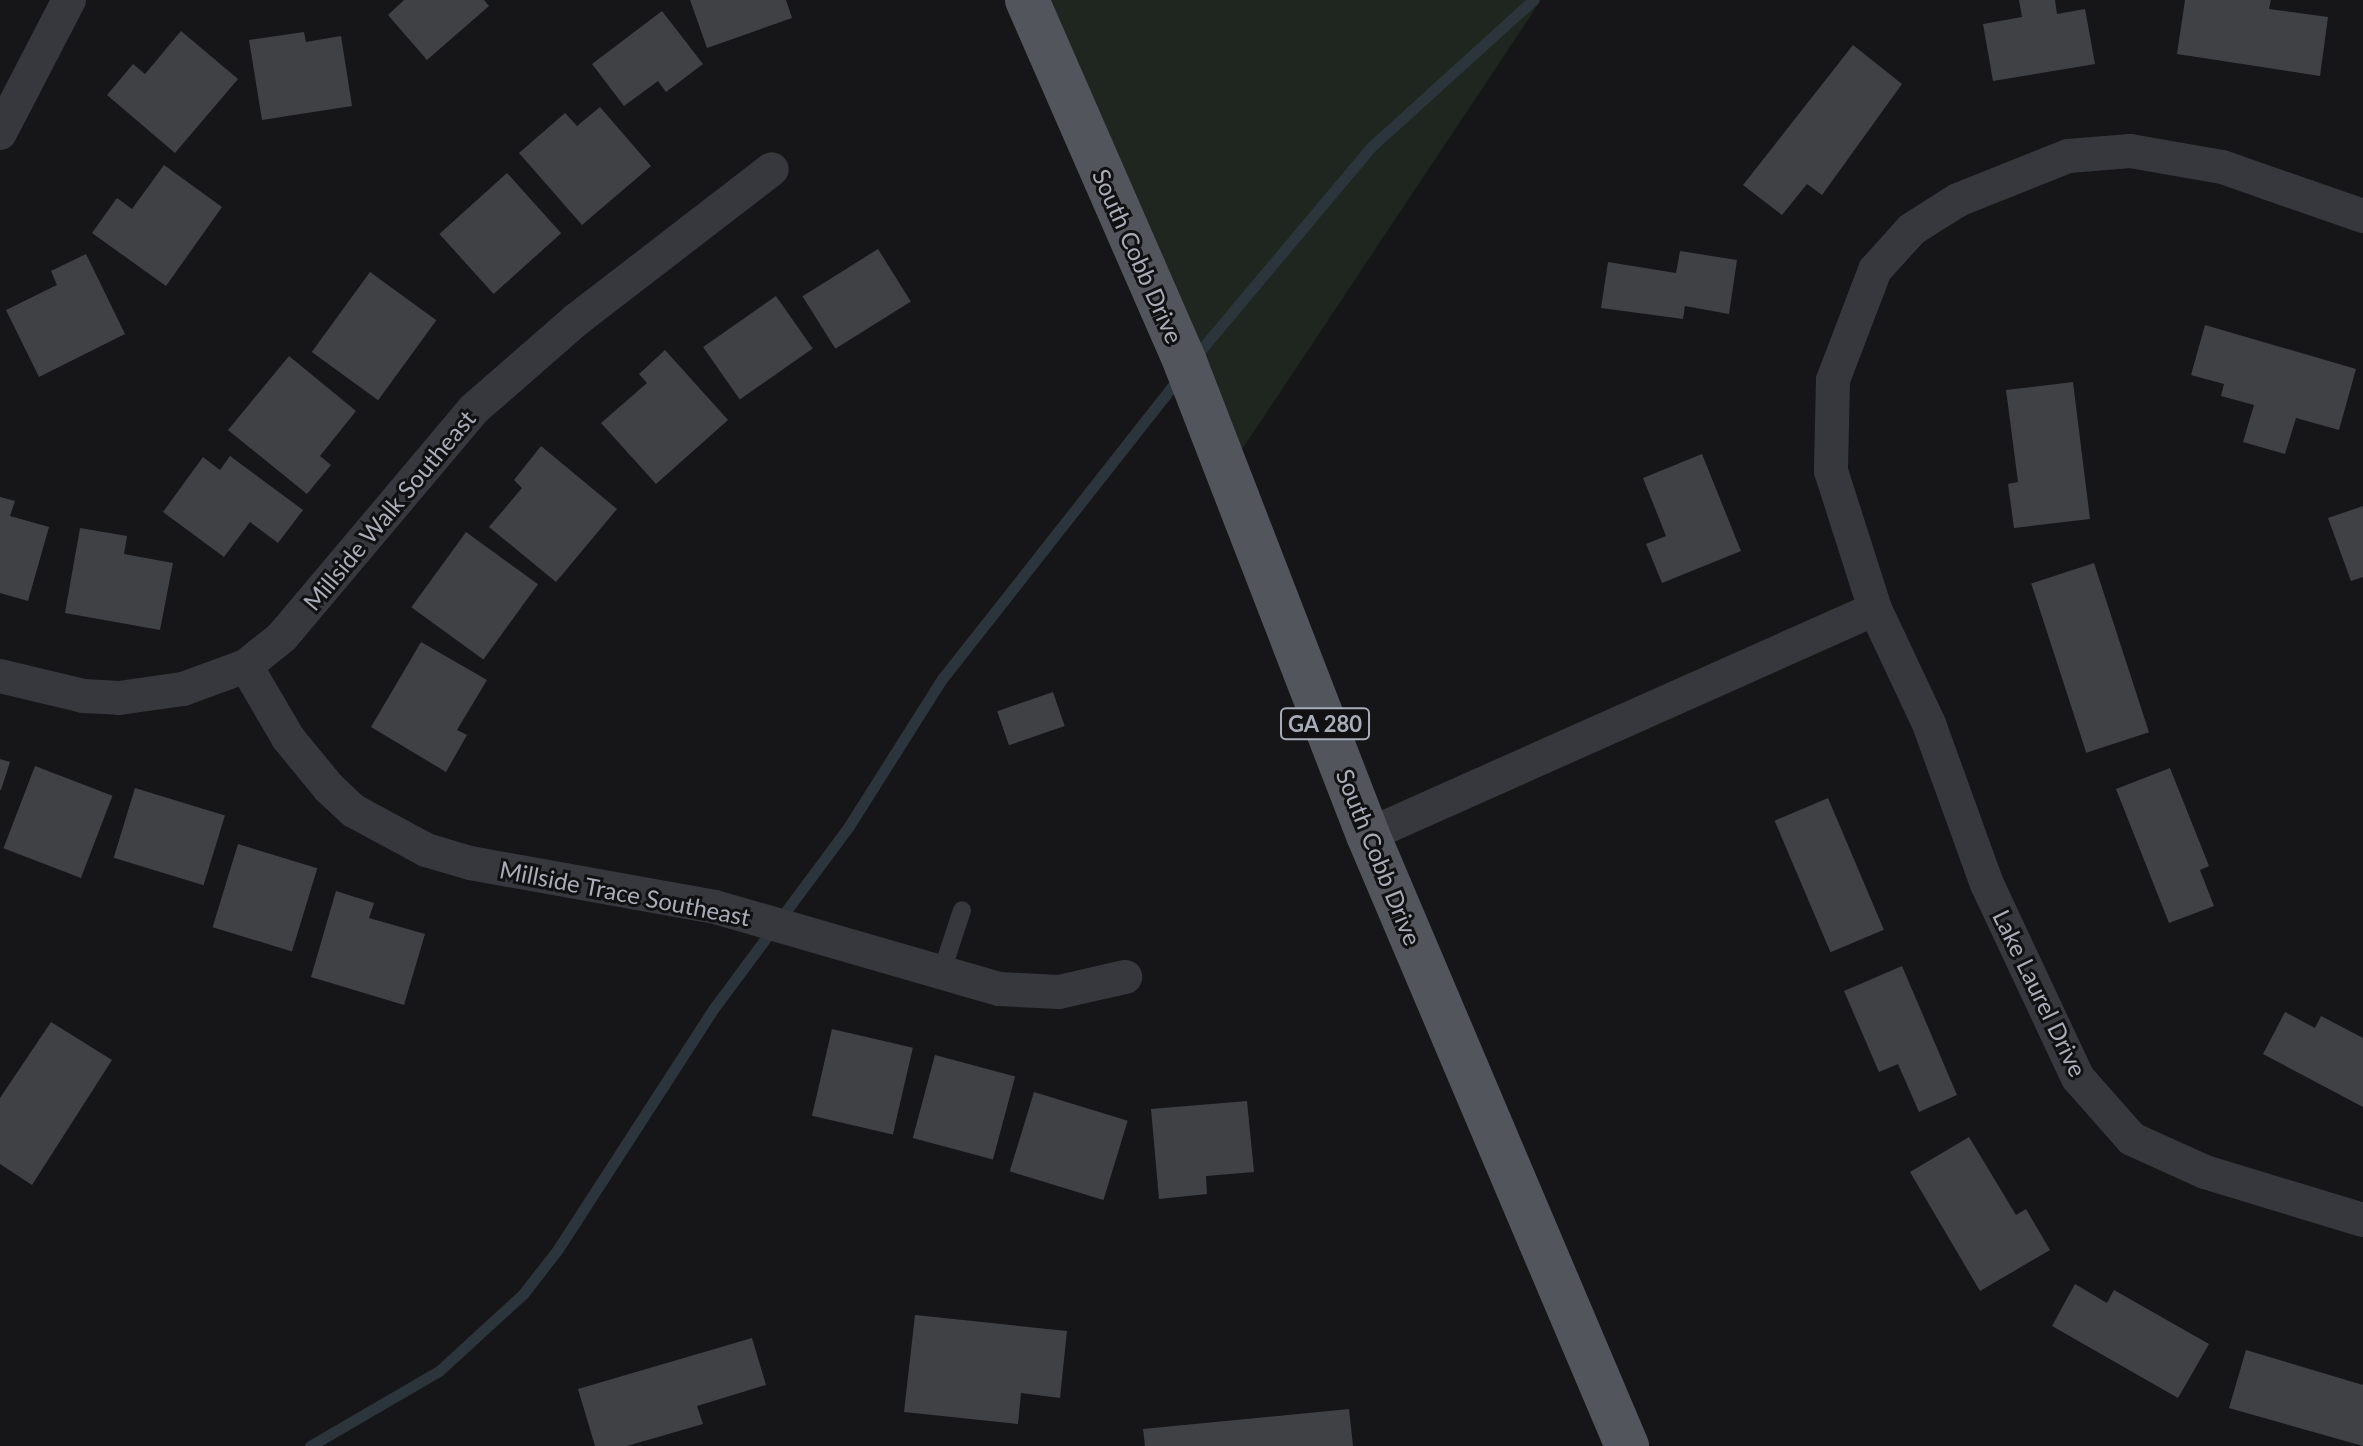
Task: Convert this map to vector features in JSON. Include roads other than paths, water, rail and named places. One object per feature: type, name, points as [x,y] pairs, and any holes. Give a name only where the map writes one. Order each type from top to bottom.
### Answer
[{"type":"main road","name":"South Cobb Drive","points":[[1027,0],[1185,362],[1368,835],[1627,1446]]},
{"type":"street","points":[[0,133],[69,0]]},
{"type":"street","name":"Lake Laurel Drive","points":[[2363,216],[2222,167],[2130,151],[2068,156],[2019,172],[1958,200],[1912,229],[1875,270],[1833,380],[1831,471],[1875,609],[1929,724],[1987,884],[2078,1078],[2132,1139],[2205,1172],[2363,1220]]},
{"type":"street","name":"Millside Walk Southeast","points":[[0,676],[83,696],[119,698],[183,689],[246,666],[282,637],[474,409],[588,311],[772,169]]},
{"type":"street","points":[[1368,835],[1875,609]]},
{"type":"street","name":"Millside Trace Southeast","points":[[246,666],[288,738],[329,788],[354,811],[426,850],[470,863],[715,907],[1031,994],[1092,988],[1125,977]]},
{"type":"lane","points":[[942,971],[962,910]]},
{"type":"waterway","points":[[1194,358],[1371,147],[1533,0]]},
{"type":"waterway","points":[[310,1446],[439,1371],[523,1294],[558,1249],[714,1008],[849,826],[942,679],[1179,378]]}]
